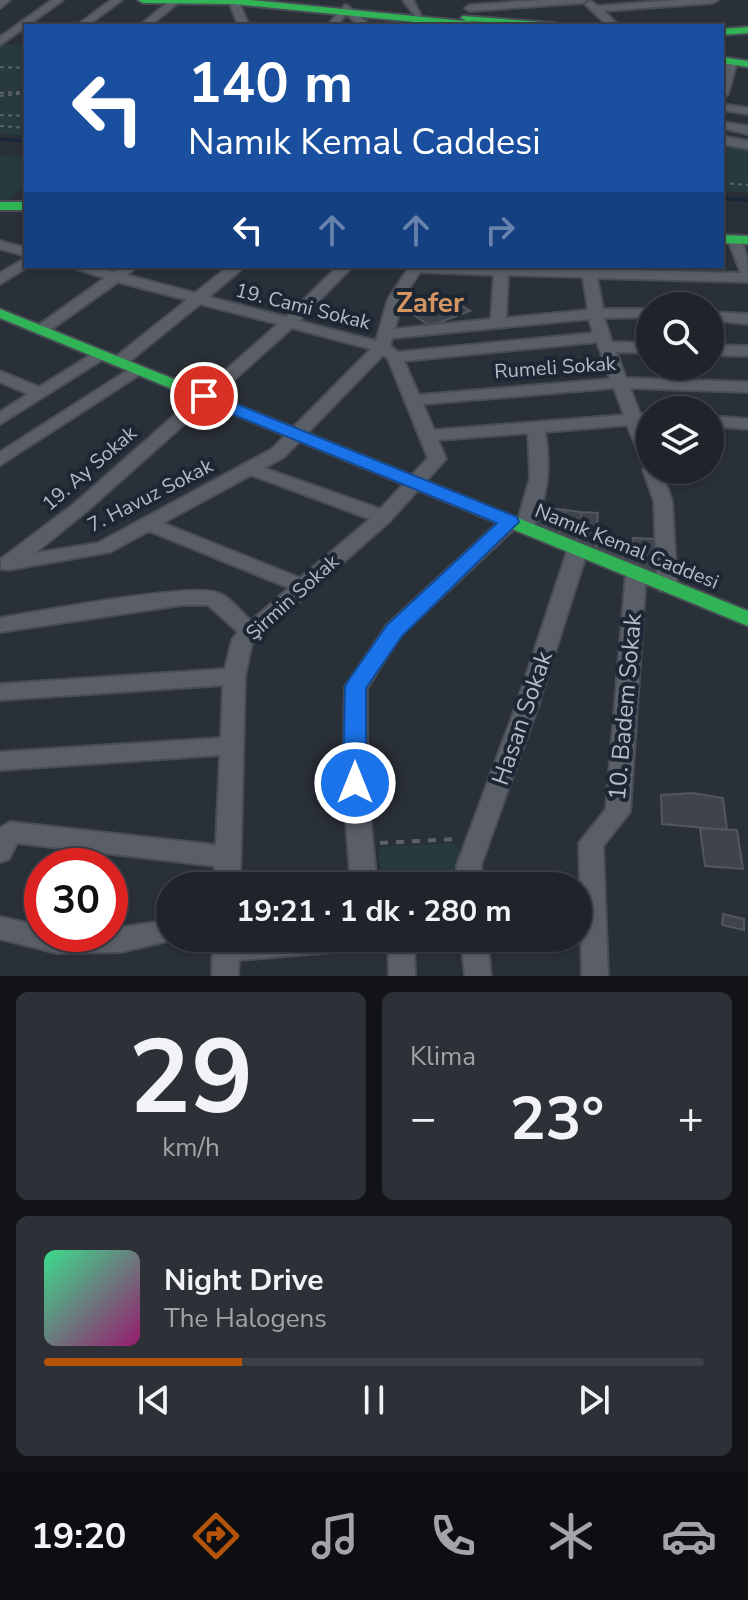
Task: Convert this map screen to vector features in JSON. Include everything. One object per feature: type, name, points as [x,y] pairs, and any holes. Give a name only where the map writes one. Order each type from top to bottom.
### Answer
[{"type":"main road","points":[[143,0],[233,1],[346,14],[474,13],[542,24]]},
{"type":"main road","points":[[263,0],[346,14]]},
{"type":"main road","points":[[724,34],[748,33]]},
{"type":"main road","points":[[0,206],[24,206]]},
{"type":"main road","points":[[0,217],[24,217]]},
{"type":"main road","name":"Namık Kemal Caddesi","points":[[0,313],[748,619]]},
{"type":"street","points":[[0,5],[5,0]]},
{"type":"street","points":[[25,24],[58,0]]},
{"type":"street","points":[[84,24],[117,0]]},
{"type":"street","points":[[474,13],[584,0],[612,24]]},
{"type":"street","points":[[147,24],[181,1]]},
{"type":"street","points":[[233,1],[243,24]]},
{"type":"street","points":[[595,9],[710,2]]},
{"type":"street","points":[[0,42],[24,25]]},
{"type":"street","points":[[0,42],[24,43]]},
{"type":"street","points":[[724,89],[739,62]]},
{"type":"street","points":[[724,93],[748,99]]},
{"type":"street","points":[[724,107],[748,111]]},
{"type":"street","points":[[724,125],[748,130]]},
{"type":"street","points":[[724,140],[748,145]]},
{"type":"street","points":[[445,268],[588,269],[748,276],[735,236]]},
{"type":"street","points":[[0,245],[24,251]]},
{"type":"street","points":[[0,280],[24,263]]},
{"type":"street","name":"19. Cami Sokak","points":[[82,268],[387,346]]},
{"type":"street","points":[[41,330],[128,268]]},
{"type":"street","points":[[0,460],[127,366],[236,268]]},
{"type":"street","name":"19. Ay Sokak","points":[[4,567],[81,507],[288,323],[344,268]]},
{"type":"street","points":[[416,268],[395,299],[387,346],[429,436],[636,418]]},
{"type":"street","points":[[588,269],[596,314],[605,342],[621,383],[636,407]]},
{"type":"street","points":[[498,324],[501,270]]},
{"type":"street","points":[[387,346],[498,324],[636,313]]},
{"type":"street","points":[[724,317],[748,319]]},
{"type":"street","points":[[387,346],[605,342],[636,346]]},
{"type":"street","name":"7. Havuz Sokak","points":[[4,567],[103,548],[251,469],[278,453],[387,346]]},
{"type":"street","points":[[724,350],[748,351]]},
{"type":"street","points":[[0,419],[99,355]]},
{"type":"street","points":[[0,376],[38,392]]},
{"type":"street","name":"Rumeli Sokak","points":[[413,400],[621,383],[748,387]]},
{"type":"street","points":[[724,422],[748,424]]},
{"type":"street","points":[[363,872],[355,783],[356,687],[394,630],[517,524],[537,498],[541,457],[536,427]]},
{"type":"street","name":"Şirmin Sokak","points":[[227,872],[234,676],[242,640],[383,517],[416,483],[437,459],[429,436]]},
{"type":"street","points":[[251,469],[383,517]]},
{"type":"street","points":[[657,484],[663,501],[667,586]]},
{"type":"street","points":[[149,524],[301,586]]},
{"type":"street","name":"Hasan Sokak","points":[[469,872],[469,865],[527,706],[578,549]]},
{"type":"street","name":"10. Badem Sokak","points":[[589,872],[591,843],[618,812],[636,573]]},
{"type":"street","points":[[0,625],[182,598],[213,598],[251,632]]},
{"type":"street","points":[[0,692],[234,676]]},
{"type":"street","points":[[0,761],[231,746]]},
{"type":"street","points":[[0,852],[10,832],[228,857]]},
{"type":"street","points":[[0,928],[57,941],[121,940],[156,934]]},
{"type":"street","points":[[225,976],[226,952]]},
{"type":"street","points":[[401,952],[402,976]]},
{"type":"street","points":[[475,952],[478,976]]},
{"type":"street","name":"10. Badem Sokak","points":[[590,952],[595,976]]},
{"type":"path","points":[[0,67],[24,68]]},
{"type":"path","points":[[0,95],[24,92]]},
{"type":"path","points":[[0,115],[24,116]]},
{"type":"path","points":[[0,126],[24,128]]},
{"type":"path","points":[[724,183],[748,185]]},
{"type":"path","points":[[360,844],[479,837]]},
{"type":"green space","points":[[0,44],[24,46],[24,136],[0,134]]},
{"type":"green space","points":[[724,144],[748,149],[748,193],[724,191]]},
{"type":"green space","points":[[0,156],[24,158],[24,184],[6,203],[0,202]]},
{"type":"green space","points":[[454,843],[459,848],[460,872],[380,872],[379,847]]},
{"type":"building","points":[[446,295],[470,311],[430,326],[406,310]]},
{"type":"building","points":[[536,507],[565,510],[558,538],[531,527]]},
{"type":"building","points":[[565,510],[581,512],[581,531],[574,544],[558,538]]},
{"type":"building","points":[[581,512],[598,513],[595,554],[574,544],[581,531]]},
{"type":"building","points":[[596,534],[616,536],[615,540],[632,547],[619,562],[595,554]]},
{"type":"building","points":[[633,538],[655,539],[656,577],[619,562],[632,547]]},
{"type":"building","points":[[693,793],[723,798],[727,830],[662,824],[661,795]]},
{"type":"building","points":[[700,828],[737,830],[743,869],[705,866]]},
{"type":"building","points":[[723,914],[744,919],[744,930],[722,925]]},
{"type":"waterway","points":[[0,139],[24,141]]},
{"type":"waterway","points":[[724,198],[748,200]]},
{"type":"traffic: fast","points":[[143,0],[233,1],[464,24]]},
{"type":"traffic: fast","points":[[466,18],[532,24]]},
{"type":"traffic: fast","points":[[724,32],[748,30]]},
{"type":"traffic: fast","points":[[724,60],[748,64]]},
{"type":"traffic: fast","points":[[0,206],[24,206]]},
{"type":"traffic: fast","points":[[724,239],[748,240]]},
{"type":"traffic: fast","points":[[0,313],[748,619]]},
{"type":"district","name":"Zafer","points":[[430,302]]},
{"type":"route","points":[[204,396],[510,522],[394,630],[356,687],[355,783]]}]
